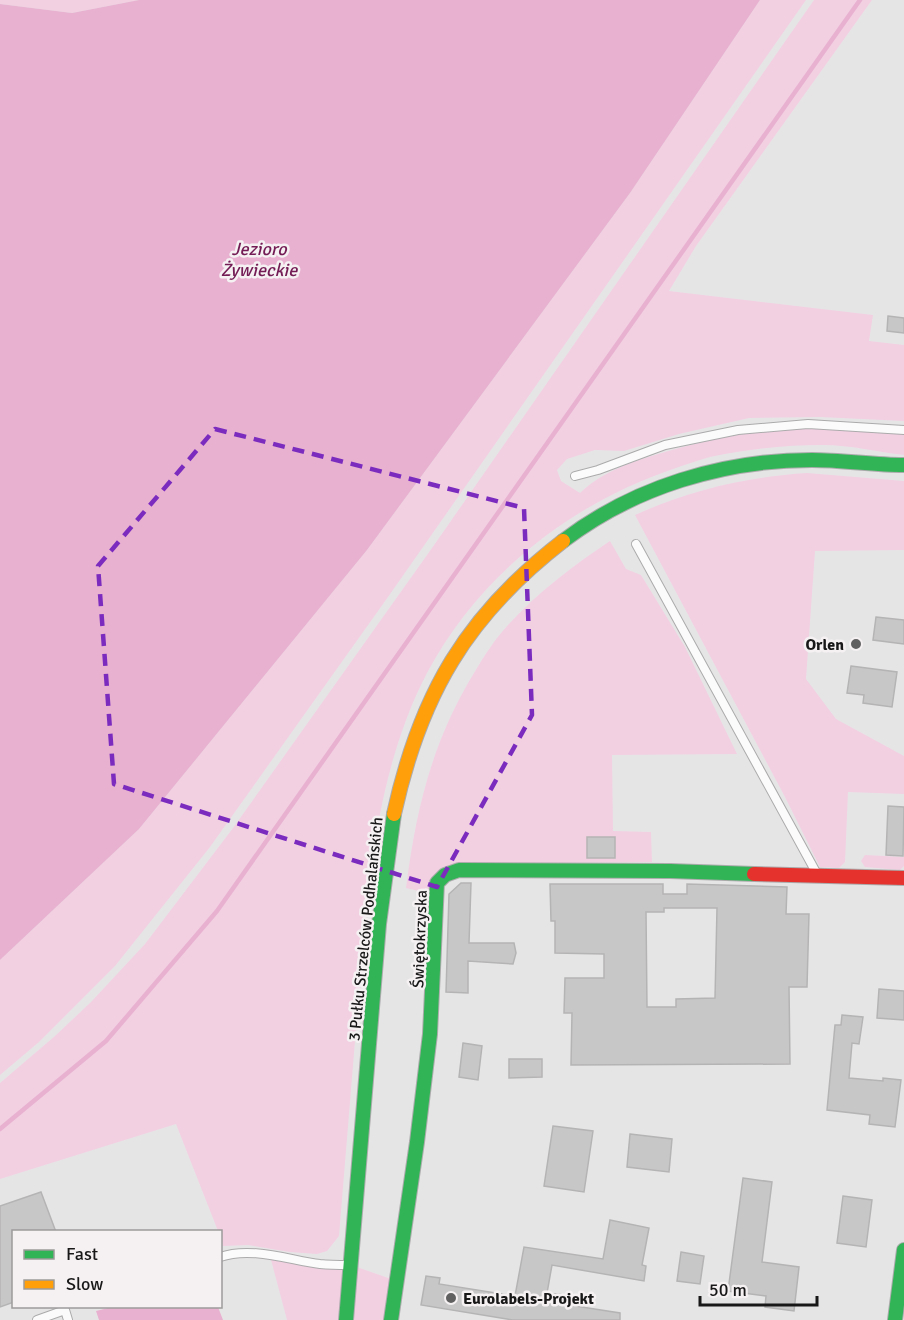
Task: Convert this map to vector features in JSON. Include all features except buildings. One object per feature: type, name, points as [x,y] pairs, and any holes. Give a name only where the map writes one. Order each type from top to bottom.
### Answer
[{"type":"main road","name":"3 Pułku Strzelców Podhalańskich","points":[[346,1320],[378,932],[392,827],[415,735],[436,687],[460,647],[493,604],[550,550],[602,516],[653,490],[728,468],[779,461],[828,460],[886,465]]},
{"type":"main road","points":[[886,465],[904,465]]},
{"type":"main road","points":[[886,465],[904,471]]},
{"type":"main road","name":"Świętokrzyska","points":[[391,1320],[406,1224],[430,1035],[437,883],[445,875],[459,870],[518,875],[670,871],[904,878]]},
{"type":"main road","points":[[895,1320],[904,1250]]},
{"type":"lane","points":[[575,476],[598,470],[665,445],[738,429],[808,424],[904,430]]},
{"type":"lane","points":[[636,544],[818,875]]},
{"type":"lane","points":[[222,1256],[252,1254],[323,1264],[351,1265]]},
{"type":"lane","points":[[37,1320],[70,1308]]},
{"type":"lane","points":[[65,1310],[68,1320]]},
{"type":"highlighted area","points":[[215,429],[524,508],[532,715],[437,887],[114,784],[98,566]]},
{"type":"shaded area","points":[[0,0],[139,0],[72,13],[0,4]]},
{"type":"shaded area","points":[[760,0],[806,0],[210,847],[115,966],[39,1042],[0,1075],[0,960],[139,829],[367,550],[630,193]]},
{"type":"shaded area","points":[[814,0],[872,0],[696,246],[669,291],[873,315],[869,341],[904,345],[904,421],[820,417],[749,418],[679,434],[624,451],[595,450],[567,459],[557,470],[561,481],[580,493],[609,473],[653,455],[731,436],[799,428],[839,428],[904,434],[904,455],[833,445],[766,448],[710,457],[637,483],[565,522],[532,547],[501,574],[448,637],[414,699],[395,754],[381,810],[367,895],[339,1236],[327,1251],[317,1254],[248,1245],[223,1246],[222,1230],[218,1230],[176,1124],[0,1179],[0,1083],[91,1002],[145,944],[233,828],[432,548]]},
{"type":"shaded area","points":[[807,473],[904,481],[904,550],[815,551],[806,679],[836,719],[904,756],[904,794],[848,792],[845,862],[839,868],[820,867],[635,515],[676,498],[719,486],[740,481]]},
{"type":"shaded area","points":[[610,541],[626,569],[641,575],[685,647],[737,754],[612,755],[613,831],[651,832],[652,862],[455,864],[431,894],[406,888],[415,831],[428,777],[447,725],[474,673],[503,630],[532,601]]},
{"type":"shaded area","points":[[865,855],[904,857],[904,866],[900,870],[865,867],[861,861]]},
{"type":"shaded area","points":[[270,1256],[351,1265],[397,1281],[391,1320],[287,1320]]},
{"type":"water","name":"Jezioro Żywieckie","points":[[139,0],[760,0],[630,193],[367,550],[139,829],[0,960],[0,4],[72,13]]},
{"type":"water","points":[[108,1308],[218,1308],[223,1320],[99,1320],[96,1311]]},
{"type":"waterway","points":[[0,1129],[106,1041],[217,911],[860,0]]},
{"type":"traffic: fast","points":[[563,541],[590,522],[619,506],[681,480],[713,471],[779,461],[812,460],[904,465]]},
{"type":"traffic: fast","points":[[346,1320],[379,924],[394,814]]},
{"type":"traffic: fast","points":[[391,1320],[430,1034],[437,883],[445,875],[459,870],[670,871],[754,874]]},
{"type":"traffic: fast","points":[[895,1320],[904,1250]]},
{"type":"traffic: slow","points":[[394,814],[418,732],[433,695],[452,661],[499,599],[529,569],[563,541]]},
{"type":"traffic: jam","points":[[754,874],[904,878]]},
{"type":"place","name":"Orlen","points":[[856,644]]},
{"type":"place","name":"Eurolabels-Projekt","points":[[451,1298]]}]
